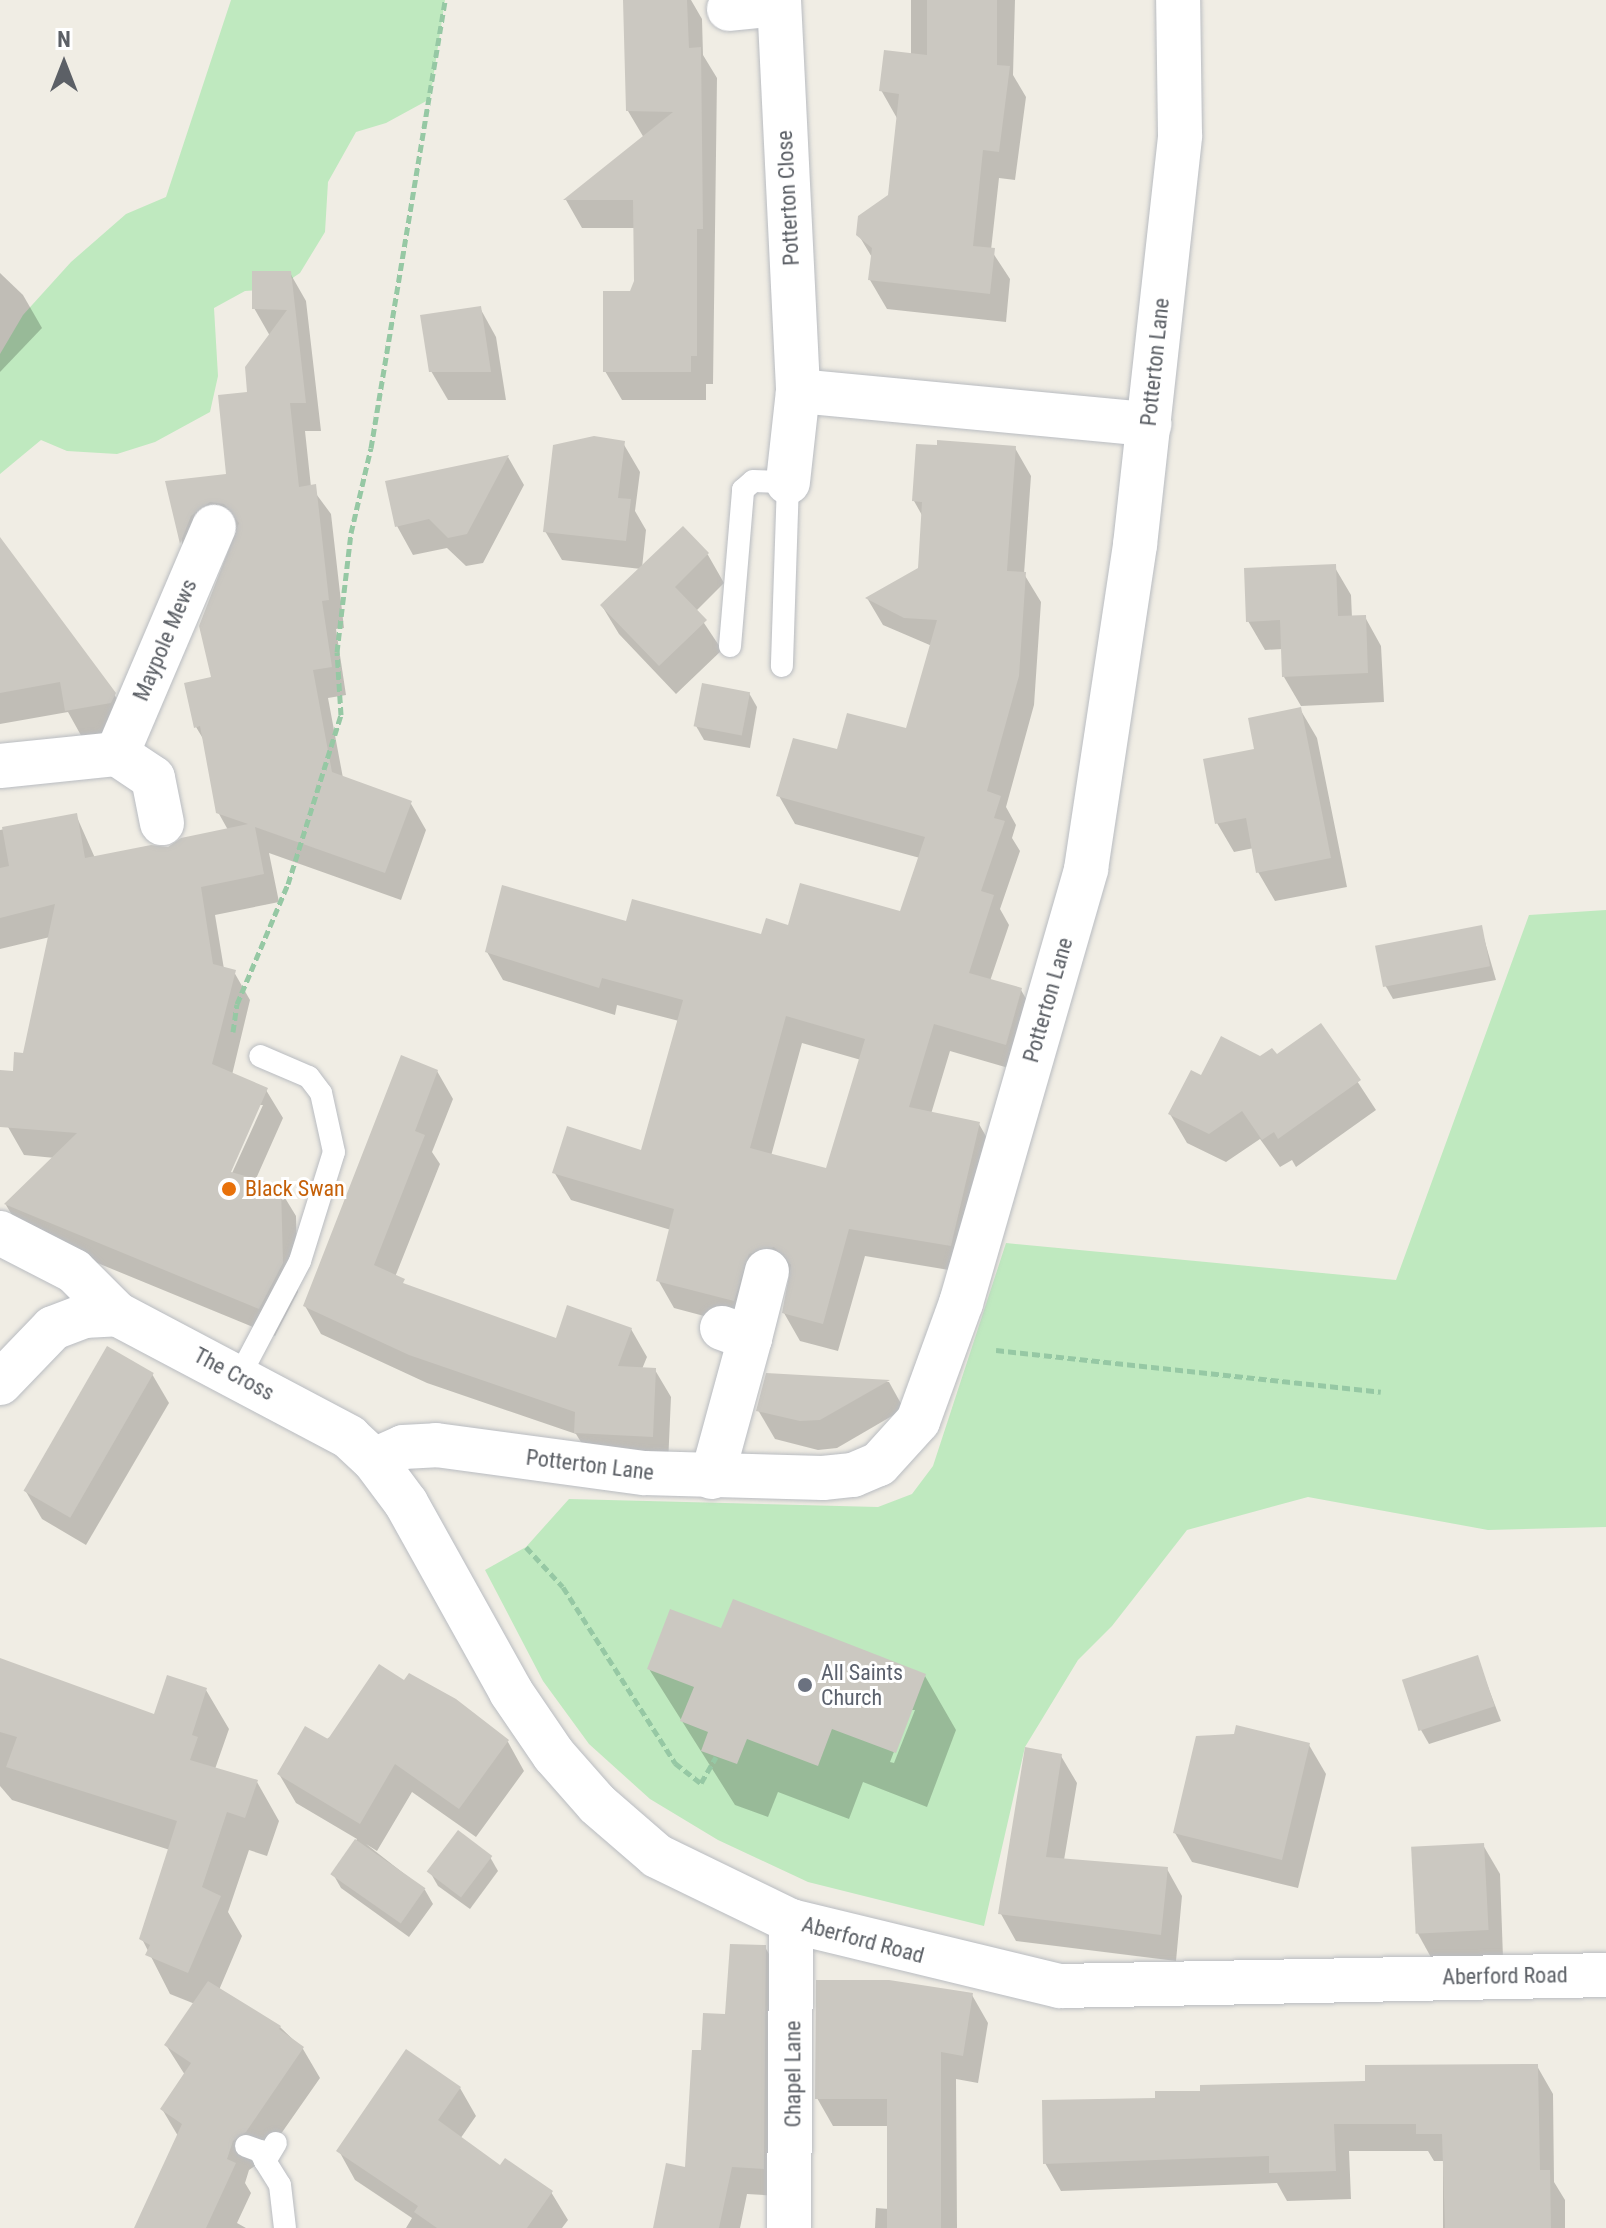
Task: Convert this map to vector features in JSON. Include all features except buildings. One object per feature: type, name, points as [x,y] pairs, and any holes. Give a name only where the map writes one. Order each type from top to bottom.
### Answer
[{"type":"street","name":"Potterton Lane","points":[[362,1448],[436,1445],[712,1477],[823,1478],[853,1475],[879,1464],[918,1421],[961,1303],[1086,869],[1149,424],[1180,135],[1178,0]]},
{"type":"street","name":"Potterton Close","points":[[729,9],[778,2],[798,391],[788,482]]},
{"type":"street","points":[[798,391],[1149,424]]},
{"type":"street","name":"Maypole Mews","points":[[117,754],[214,527]]},
{"type":"street","points":[[0,766],[117,754],[153,778],[162,823]]},
{"type":"street","name":"The Cross","points":[[0,1233],[74,1271],[117,1314],[240,1375],[362,1448]]},
{"type":"street","points":[[712,1477],[736,1333],[767,1271]]},
{"type":"street","points":[[1,1379],[53,1328],[84,1316],[117,1314]]},
{"type":"street","name":"Aberford Road","points":[[362,1448],[406,1503],[511,1692],[554,1755],[597,1804],[657,1856],[791,1921],[944,1962],[1074,1987],[1606,1975]]},
{"type":"street","name":"Chapel Lane","points":[[789,2228],[791,1921]]},
{"type":"lane","points":[[730,646],[743,490],[753,481],[788,482],[782,666]]},
{"type":"lane","points":[[240,1375],[300,1261],[334,1152],[321,1093],[309,1077],[260,1056]]},
{"type":"lane","points":[[246,2146],[271,2152],[280,2185],[285,2228]]},
{"type":"path","points":[[260,1056],[233,1033],[237,1004],[293,871],[341,715],[337,652],[351,533],[371,448],[445,0]]},
{"type":"path","points":[[944,1344],[1381,1392]]},
{"type":"path","points":[[526,1547],[563,1587],[675,1763],[701,1783],[716,1757]]},
{"type":"green space","points":[[231,0],[445,0],[430,99],[386,123],[356,132],[328,182],[325,232],[300,273],[276,289],[245,291],[214,308],[218,376],[210,412],[155,442],[117,454],[67,451],[41,440],[0,474],[0,354],[23,315],[71,262],[126,214],[166,197]]},
{"type":"green space","points":[[1606,910],[1606,1527],[1488,1530],[1308,1497],[1187,1530],[1112,1626],[1078,1660],[1025,1747],[984,1926],[808,1882],[718,1840],[650,1799],[589,1744],[543,1681],[485,1570],[526,1547],[569,1499],[878,1507],[912,1494],[933,1466],[1006,1243],[1396,1280],[1529,915]]},
{"type":"place","name":"Black Swan","points":[[229,1189]]},
{"type":"place","name":"All Saints Church","points":[[805,1685]]}]
